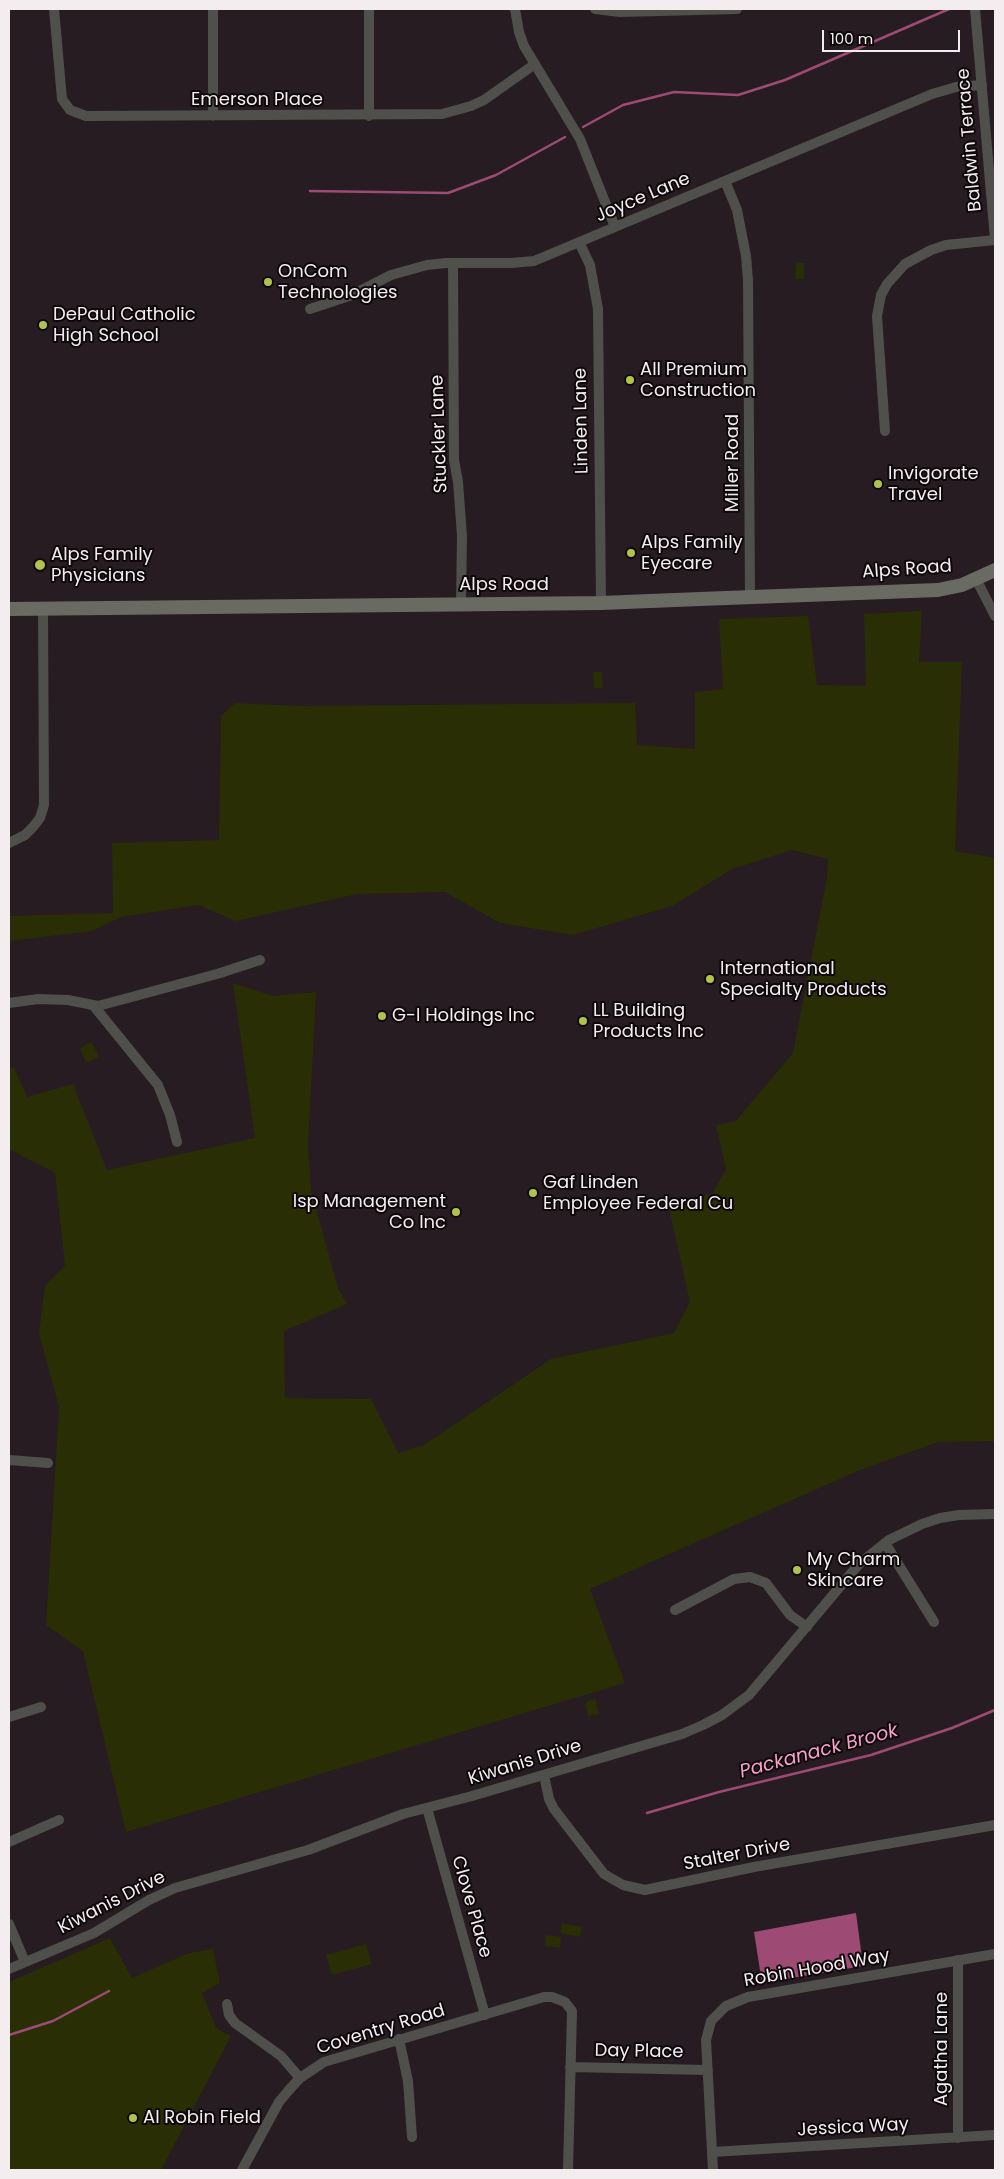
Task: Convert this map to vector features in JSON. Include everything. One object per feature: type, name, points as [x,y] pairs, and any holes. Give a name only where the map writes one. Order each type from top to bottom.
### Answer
[{"type":"main road","name":"Alps Road","points":[[9,609],[601,603],[938,590],[962,585],[995,570]]},
{"type":"street","name":"Emerson Place","points":[[54,9],[62,99],[70,110],[86,116],[431,116],[457,111],[484,100],[535,64]]},
{"type":"street","points":[[213,9],[213,116]]},
{"type":"street","points":[[369,9],[369,116]]},
{"type":"street","points":[[516,9],[519,32],[524,46],[580,139],[615,227]]},
{"type":"street","points":[[595,9],[620,12],[737,9]]},
{"type":"street","name":"Baldwin Terrace","points":[[975,9],[995,240]]},
{"type":"street","name":"Joyce Lane","points":[[310,309],[352,296],[391,275],[409,270],[453,263],[523,263],[534,260],[932,94],[956,87],[982,85]]},
{"type":"street","name":"Miller Road","points":[[725,181],[737,210],[744,243],[747,272],[750,597]]},
{"type":"street","points":[[885,431],[877,316],[881,295],[886,284],[905,264],[931,250],[946,245],[995,240]]},
{"type":"street","name":"Linden Lane","points":[[579,242],[590,265],[598,309],[601,603]]},
{"type":"street","name":"Stuckler Lane","points":[[453,263],[454,460],[458,482],[462,536],[461,604]]},
{"type":"street","points":[[976,579],[995,616]]},
{"type":"street","points":[[9,843],[34,827],[40,818],[44,805],[43,609]]},
{"type":"street","points":[[9,1002],[38,999],[68,1000],[93,1006],[105,1004],[260,960]]},
{"type":"street","points":[[93,1006],[158,1085],[170,1115],[177,1142]]},
{"type":"street","points":[[9,1460],[48,1463]]},
{"type":"street","name":"Kiwanis Drive","points":[[9,1969],[94,1933],[149,1900],[175,1888],[308,1850],[369,1826],[426,1808],[682,1734],[722,1715],[739,1704],[763,1680],[859,1564],[885,1543],[905,1531],[940,1518],[959,1515],[995,1514]]},
{"type":"street","points":[[885,1543],[934,1622]]},
{"type":"street","points":[[675,1610],[734,1579],[750,1577],[766,1582],[790,1615],[807,1627]]},
{"type":"street","points":[[9,1717],[41,1707]]},
{"type":"street","name":"Stalter Drive","points":[[544,1775],[547,1792],[554,1809],[604,1874],[623,1885],[646,1890],[763,1865],[995,1825]]},
{"type":"street","name":"Clove Place","points":[[426,1808],[485,2015]]},
{"type":"street","points":[[9,1842],[59,1820]]},
{"type":"street","points":[[9,1924],[25,1962]]},
{"type":"street","name":"Robin Hood Way","points":[[713,2170],[706,2040],[707,2030],[718,2013],[736,2000],[748,1996],[995,1954]]},
{"type":"street","name":"Agatha Lane","points":[[958,1960],[958,2138]]},
{"type":"street","name":"Coventry Road","points":[[242,2170],[279,2102],[300,2078],[311,2069],[332,2059],[521,2004],[552,1997],[559,1999],[570,2007],[572,2017],[570,2067]]},
{"type":"street","points":[[227,2004],[229,2015],[235,2023],[281,2056],[300,2078]]},
{"type":"street","points":[[399,2039],[408,2082],[412,2137]]},
{"type":"street","points":[[568,2170],[570,2067]]},
{"type":"street","name":"Day Place","points":[[570,2067],[708,2070]]},
{"type":"street","name":"Jessica Way","points":[[712,2152],[995,2135]]},
{"type":"green space","points":[[796,263],[804,263],[804,279],[795,279]]},
{"type":"green space","points":[[922,611],[919,662],[962,662],[955,851],[995,858],[995,1441],[938,1442],[860,1470],[590,1589],[625,1683],[126,1832],[83,1651],[46,1625],[59,1407],[39,1333],[45,1286],[65,1266],[55,1173],[9,1149],[9,1069],[14,1067],[27,1097],[73,1084],[107,1170],[255,1138],[233,983],[273,996],[316,992],[308,1146],[311,1190],[338,1288],[347,1304],[284,1331],[285,1398],[371,1399],[398,1453],[424,1445],[551,1359],[674,1333],[690,1302],[668,1204],[712,1194],[726,1169],[716,1125],[736,1121],[793,1053],[827,878],[828,859],[792,850],[732,869],[672,906],[573,935],[500,923],[445,892],[357,894],[236,921],[198,905],[121,917],[92,931],[9,941],[9,916],[113,913],[112,843],[219,840],[221,716],[235,703],[298,706],[635,703],[637,745],[695,749],[695,692],[723,689],[719,619],[808,616],[817,685],[866,686],[864,614]]},
{"type":"green space","points":[[593,672],[602,672],[603,688],[594,688]]},
{"type":"green space","points":[[92,1042],[99,1057],[86,1063],[80,1048]]},
{"type":"green space","points":[[595,1699],[599,1714],[588,1716],[585,1702]]},
{"type":"green space","points":[[562,1923],[582,1927],[580,1937],[560,1933]]},
{"type":"green space","points":[[546,1935],[561,1937],[560,1948],[545,1946]]},
{"type":"green space","points":[[110,1938],[132,1978],[189,1953],[213,1949],[220,1983],[202,1993],[216,2028],[231,2036],[161,2170],[9,2170],[9,1982]]},
{"type":"green space","points":[[366,1944],[372,1964],[332,1975],[326,1955]]},
{"type":"shaded area","points":[[856,1913],[863,1966],[762,1983],[754,1932]]},
{"type":"waterway","points":[[583,127],[623,105],[674,92],[738,95],[785,80],[949,9]]},
{"type":"waterway","points":[[310,191],[448,193],[496,175],[565,137]]},
{"type":"waterway","name":"Packanack Brook","points":[[647,1813],[719,1792],[871,1755],[952,1728],[995,1710]]},
{"type":"waterway","name":"Packanack Brook","points":[[9,2035],[53,2021],[109,1991]]},
{"type":"place","name":"OnCom Technologies","points":[[268,282]]},
{"type":"place","name":"DePaul Catholic High School","points":[[43,325]]},
{"type":"place","name":"All Premium Construction","points":[[630,380]]},
{"type":"place","name":"Invigorate Travel","points":[[878,484]]},
{"type":"place","name":"Alps Family Eyecare","points":[[631,553]]},
{"type":"place","name":"Alps Family Physicians","points":[[40,565]]},
{"type":"place","name":"International Specialty Products","points":[[710,979]]},
{"type":"place","name":"G-I Holdings Inc","points":[[382,1016]]},
{"type":"place","name":"LL Building Products Inc","points":[[583,1021]]},
{"type":"place","name":"Gaf Linden Employee Federal Cu","points":[[533,1193]]},
{"type":"place","name":"Isp Management Co Inc","points":[[456,1212]]},
{"type":"place","name":"My Charm Skincare","points":[[797,1570]]},
{"type":"place","name":"Al Robin Field","points":[[133,2118]]}]
